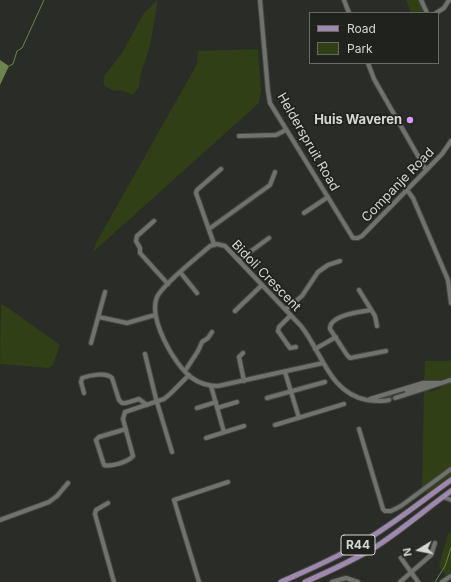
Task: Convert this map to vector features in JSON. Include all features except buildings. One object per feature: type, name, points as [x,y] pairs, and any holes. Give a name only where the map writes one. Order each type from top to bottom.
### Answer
[{"type":"main road","name":"R44","points":[[281,582],[334,558],[366,540],[391,524],[451,480]]},
{"type":"main road","name":"R44","points":[[306,582],[340,566],[377,545],[403,528],[451,491]]},
{"type":"street","name":"Helderspruit Road","points":[[260,0],[268,98],[270,103],[352,236],[356,238]]},
{"type":"street","points":[[344,0],[349,12]]},
{"type":"street","points":[[421,0],[427,12]]},
{"type":"street","points":[[438,12],[444,8],[449,0]]},
{"type":"street","points":[[368,64],[374,79],[426,170]]},
{"type":"street","points":[[239,136],[276,135],[286,130]]},
{"type":"street","name":"Companje Road","points":[[356,238],[362,236],[442,154],[451,141]]},
{"type":"street","points":[[214,244],[197,190],[221,169]]},
{"type":"street","points":[[209,229],[268,187],[272,183],[275,172]]},
{"type":"street","points":[[407,190],[413,198],[448,280],[451,303]]},
{"type":"street","points":[[304,213],[328,197]]},
{"type":"street","points":[[154,222],[136,238],[136,241],[140,248],[140,252],[168,284]]},
{"type":"street","points":[[239,260],[269,238]]},
{"type":"street","name":"Bidoli Crescent","points":[[155,315],[155,305],[158,296],[168,284],[210,246],[214,244],[222,245],[239,260],[304,330],[323,363],[340,386],[354,395],[368,400],[377,401],[388,398],[368,400]]},
{"type":"street","points":[[286,309],[302,296],[312,279],[320,270],[328,265],[340,261]]},
{"type":"street","points":[[180,272],[197,293]]},
{"type":"street","points":[[235,311],[262,285]]},
{"type":"street","points":[[359,290],[375,316],[377,326]]},
{"type":"street","points":[[91,343],[105,292]]},
{"type":"street","points":[[371,310],[335,319],[332,321],[330,327],[350,358],[386,351]]},
{"type":"street","points":[[99,317],[127,323],[155,315],[170,351],[185,371],[197,381],[211,386],[244,381],[323,363]]},
{"type":"street","points":[[291,315],[279,327],[278,331],[290,348],[296,347]]},
{"type":"street","points":[[185,371],[198,352],[202,342],[208,338],[212,332]]},
{"type":"street","points":[[315,349],[336,337]]},
{"type":"street","points":[[243,353],[240,357],[244,381]]},
{"type":"street","points":[[145,354],[172,452]]},
{"type":"street","points":[[285,372],[299,418]]},
{"type":"street","points":[[84,393],[81,382],[82,378],[86,376],[108,375],[112,378],[119,400],[122,403],[139,399],[147,405]]},
{"type":"street","points":[[126,429],[99,437],[96,440],[104,466],[132,458],[133,453],[126,429],[123,419],[123,414],[126,411],[158,402],[170,394],[189,375]]},
{"type":"street","points":[[431,385],[410,393],[394,396],[431,385],[451,380]]},
{"type":"street","points":[[267,398],[325,382]]},
{"type":"street","points":[[368,400],[422,384],[431,385]]},
{"type":"street","points":[[211,386],[224,432]]},
{"type":"street","points":[[197,408],[216,402]]},
{"type":"street","points":[[217,408],[237,402]]},
{"type":"street","points":[[275,425],[344,404]]},
{"type":"street","points":[[206,438],[244,426]]},
{"type":"street","points":[[359,429],[383,509],[385,511],[391,511],[401,506],[451,469]]},
{"type":"street","points":[[199,582],[174,500],[228,482]]},
{"type":"street","points":[[0,520],[50,502],[68,483]]},
{"type":"street","points":[[443,497],[451,500]]},
{"type":"street","points":[[108,503],[96,510],[95,514],[114,582]]},
{"type":"street","points":[[400,582],[431,555],[435,543]]},
{"type":"street","points":[[401,558],[418,582]]},
{"type":"street","points":[[442,582],[451,576]]},
{"type":"street","points":[[332,582],[346,578],[358,582]]},
{"type":"green space","points":[[157,0],[150,45],[140,77],[139,87],[133,95],[121,90],[114,91],[105,86],[103,80],[105,75],[122,53],[144,13]]},
{"type":"green space","points":[[406,0],[421,0],[427,12],[411,12]]},
{"type":"green space","points":[[258,49],[261,90],[259,103],[93,252],[96,243],[197,64],[198,51]]},
{"type":"green space","points":[[1,305],[4,305],[60,345],[53,365],[49,368],[0,364]]},
{"type":"green space","points":[[451,360],[451,379],[440,382],[424,382],[425,361]]},
{"type":"green space","points":[[451,382],[451,477],[427,494],[422,486],[424,391],[429,390],[430,392],[441,388],[440,385]]},
{"type":"green space","points":[[451,531],[451,574],[447,577],[439,566],[448,534]]},
{"type":"shaded area","points":[[0,60],[9,66],[0,85]]},
{"type":"waterway","points":[[9,66],[13,64],[17,51],[22,48],[44,0]]},
{"type":"waterway","points":[[435,582],[445,566],[451,548]]},
{"type":"tunnel","points":[[388,398],[394,396]]},
{"type":"place","name":"Huis Waveren","points":[[410,120]]}]
